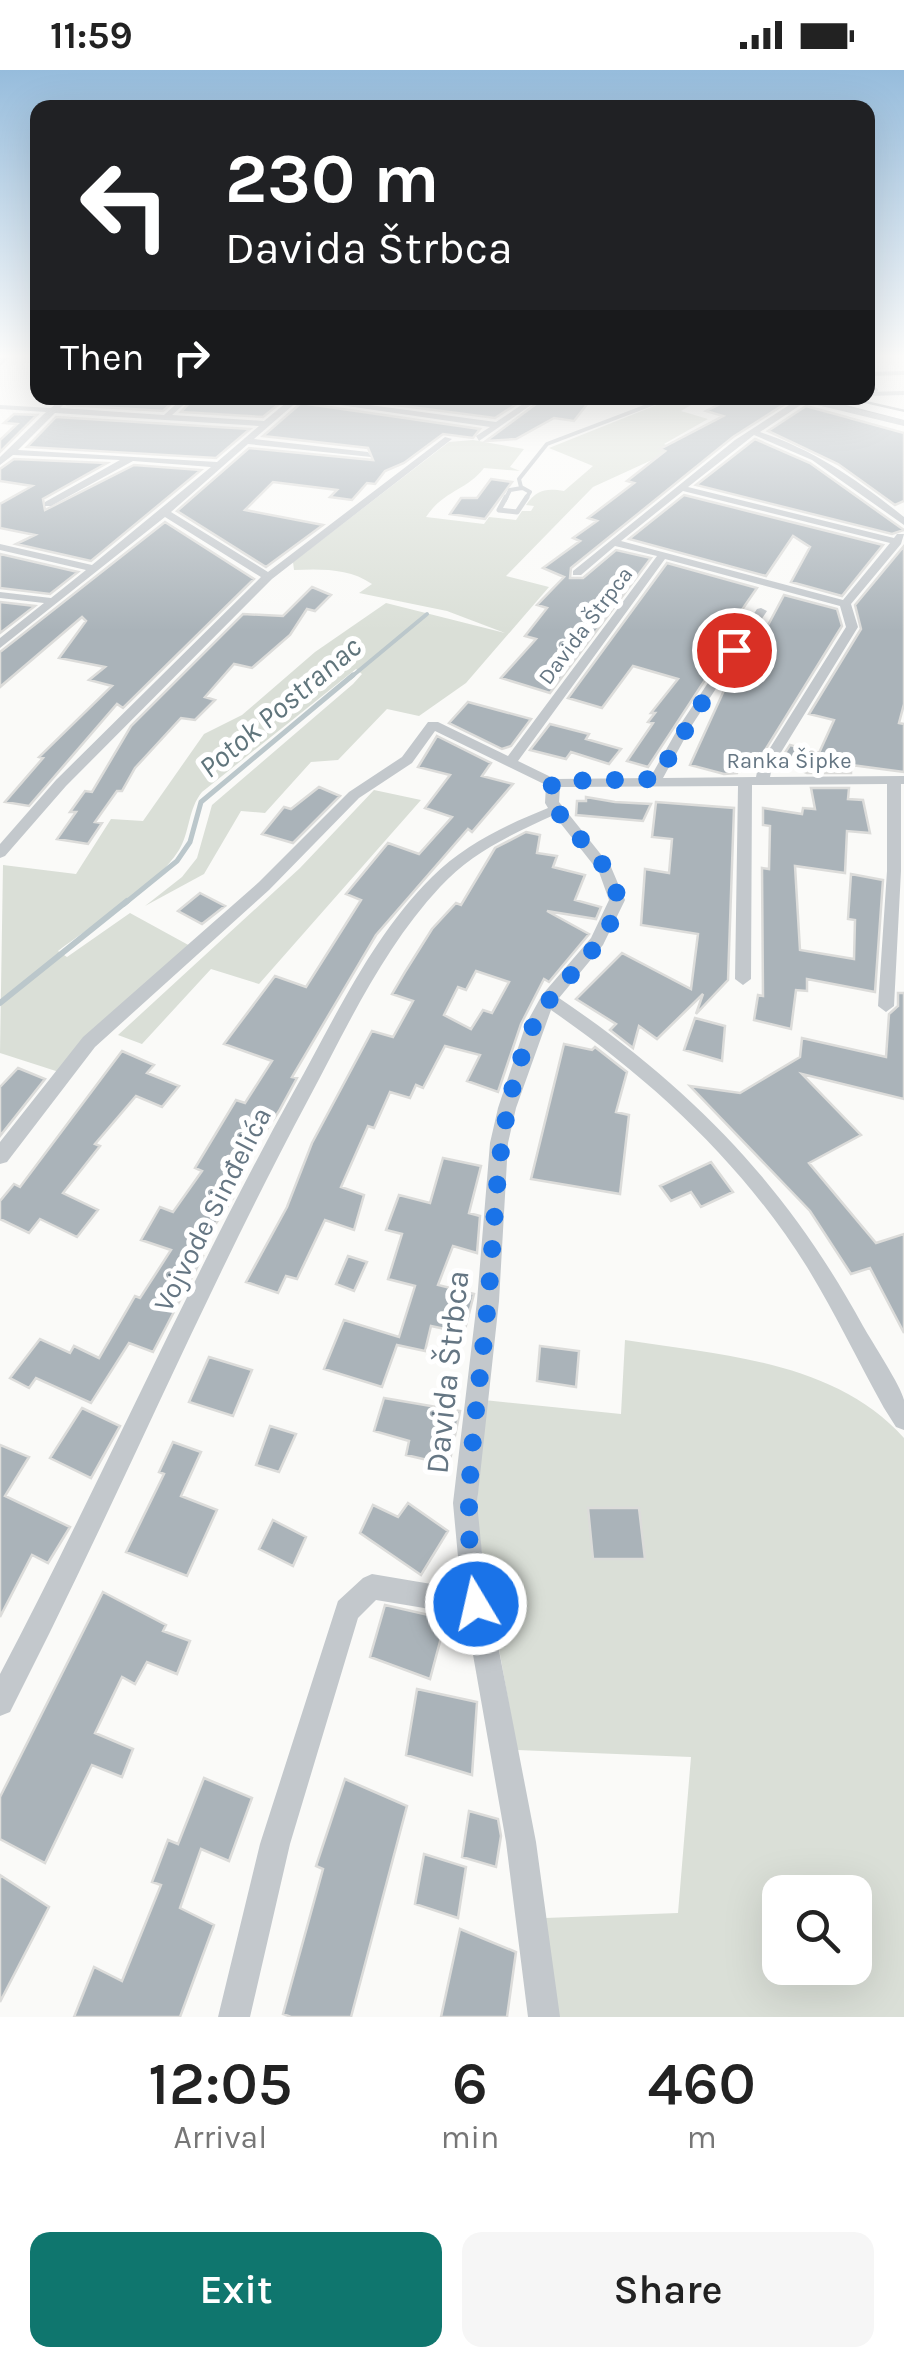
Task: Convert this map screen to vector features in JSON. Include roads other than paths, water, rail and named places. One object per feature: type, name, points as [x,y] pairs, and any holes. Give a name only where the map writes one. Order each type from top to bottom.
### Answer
[{"type":"street","points":[[0,462],[16,449]]},
{"type":"street","points":[[0,644],[165,512],[237,449]]},
{"type":"street","points":[[310,449],[368,456]]},
{"type":"street","points":[[0,854],[61,783],[268,577],[435,449]]},
{"type":"street","name":"Davida Štrpca","points":[[613,542],[731,449]]},
{"type":"street","points":[[791,449],[838,469],[904,522]]},
{"type":"street","points":[[13,452],[217,465]]},
{"type":"street","points":[[48,504],[130,458]]},
{"type":"street","points":[[682,488],[901,537],[845,604]]},
{"type":"street","points":[[165,512],[268,577]]},
{"type":"street","points":[[577,573],[613,542]]},
{"type":"street","name":"Davida Štrpca","points":[[510,761],[662,555],[613,542]]},
{"type":"street","points":[[0,547],[94,569]]},
{"type":"street","points":[[662,555],[845,604]]},
{"type":"street","points":[[0,595],[51,600]]},
{"type":"street","points":[[743,979],[754,780],[852,627],[845,604]]},
{"type":"street","points":[[656,779],[761,611]]},
{"type":"street","points":[[0,1156],[89,1042],[264,886],[354,796],[407,760],[433,726],[553,783],[550,796],[556,809]]},
{"type":"street","name":"Ranka Šipke","points":[[553,783],[656,779],[899,780]]},
{"type":"street","points":[[886,1006],[899,780]]},
{"type":"street","name":"Davida Štrbca","points":[[544,2017],[522,1842],[476,1604],[465,1503],[488,1301],[500,1144],[521,1061],[548,999],[597,942],[618,900],[606,872],[556,809]]},
{"type":"street","name":"Vojvode Sinđelića","points":[[0,1702],[226,1237],[372,974],[413,912],[456,864],[501,835],[556,809]]},
{"type":"street","points":[[548,999],[638,1061],[753,1178],[815,1262],[904,1419]]},
{"type":"street","points":[[234,2017],[275,1844],[347,1610],[372,1587],[476,1604]]},
{"type":"lane","points":[[518,486],[530,492],[518,512],[500,511],[544,449]]},
{"type":"waterway","name":"Potok Postranac","points":[[350,678],[427,614]]},
{"type":"waterway","name":"Potok Postranac","points":[[124,904],[177,861],[190,842],[201,802],[353,675]]},
{"type":"waterway","name":"Potok Postranac","points":[[0,1003],[127,901]]}]
